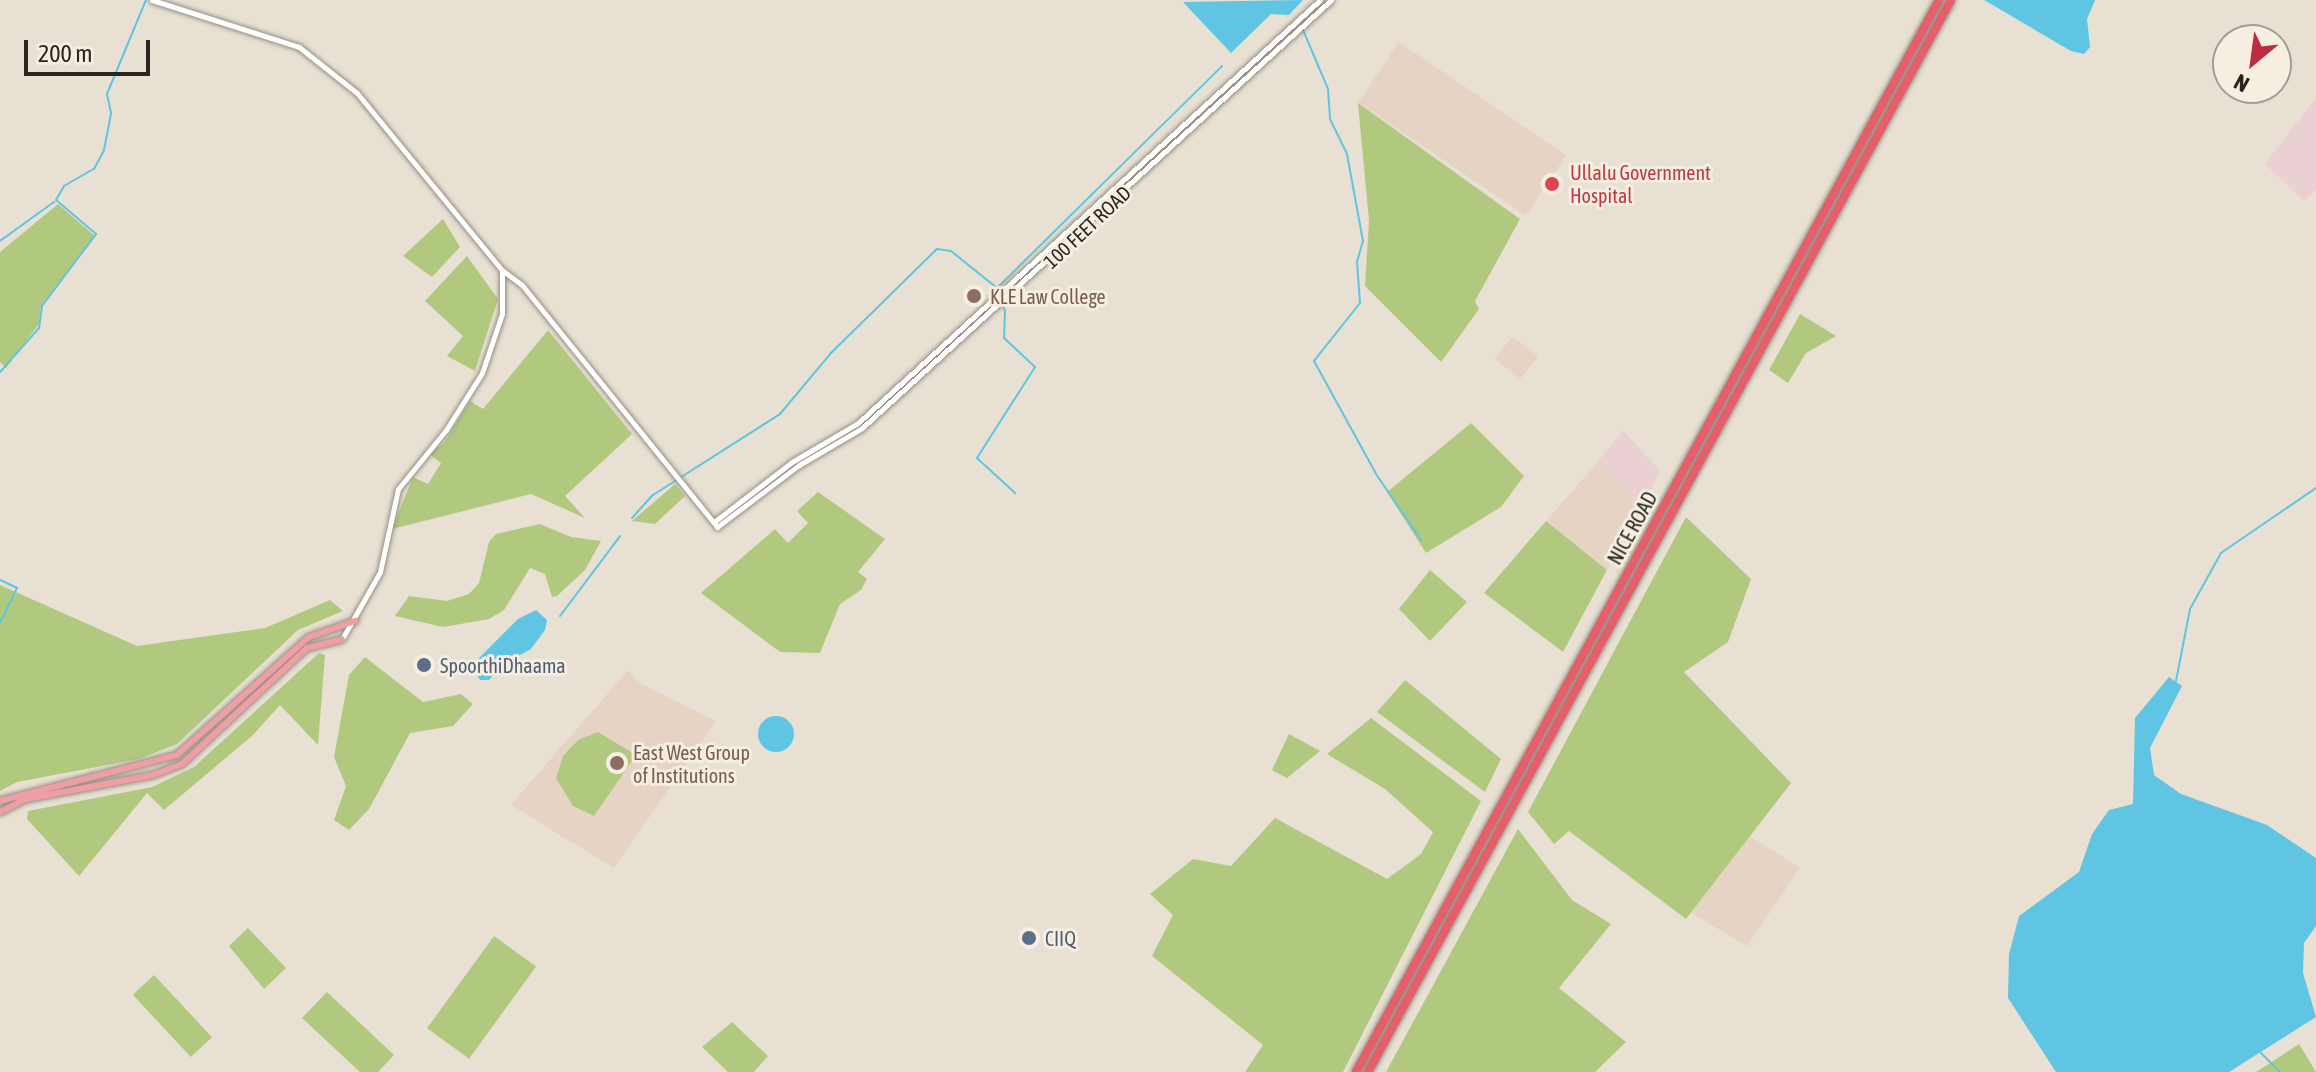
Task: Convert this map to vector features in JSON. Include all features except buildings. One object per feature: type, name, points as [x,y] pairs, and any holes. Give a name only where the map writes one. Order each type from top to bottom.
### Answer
[{"type":"highway","name":"NICE ROAD","points":[[1356,1072],[1939,0]]},
{"type":"highway","name":"NICE ROAD","points":[[1368,1072],[1951,0]]},
{"type":"main road","points":[[0,812],[26,799],[153,775],[182,764],[307,648],[342,639],[355,621],[380,572],[398,489],[446,430],[496,341],[506,286],[502,270],[357,93],[299,47],[152,0]]},
{"type":"main road","name":"100 FEET ROAD","points":[[502,270],[522,285],[716,524],[860,425],[1003,304],[1299,26],[1320,0]]},
{"type":"main road","name":"100 FEET ROAD","points":[[860,425],[1331,0]]},
{"type":"main road","points":[[0,801],[177,755],[309,637],[355,621]]},
{"type":"shaded area","points":[[1399,42],[1566,155],[1526,215],[1358,103]]},
{"type":"shaded area","points":[[2316,98],[2316,190],[2304,201],[2265,164]]},
{"type":"shaded area","points":[[1513,336],[1538,357],[1520,379],[1494,358]]},
{"type":"shaded area","points":[[1623,430],[1660,471],[1642,508],[1597,463]]},
{"type":"shaded area","points":[[1597,463],[1642,508],[1607,570],[1546,521]]},
{"type":"shaded area","name":"East West Group of Institutions","points":[[628,670],[638,682],[716,721],[614,868],[511,805]]},
{"type":"shaded area","points":[[1750,836],[1800,868],[1747,946],[1691,913]]},
{"type":"green space","points":[[1358,103],[1520,219],[1475,301],[1479,309],[1441,362],[1365,286],[1369,221]]},
{"type":"green space","points":[[58,204],[95,236],[41,306],[39,324],[6,368],[0,362],[0,252]]},
{"type":"green space","points":[[443,219],[460,247],[432,277],[403,256]]},
{"type":"green space","points":[[467,256],[498,299],[475,371],[447,356],[463,336],[425,301]]},
{"type":"green space","points":[[1800,314],[1836,336],[1806,353],[1788,383],[1769,370]]},
{"type":"green space","points":[[548,330],[632,434],[565,496],[585,518],[531,494],[392,529],[413,477],[428,484],[441,463],[429,454],[444,443],[470,401],[483,409]]},
{"type":"green space","points":[[1471,423],[1524,476],[1501,507],[1426,553],[1387,492]]},
{"type":"green space","points":[[675,484],[685,496],[655,524],[632,521]]},
{"type":"green space","points":[[818,492],[885,539],[858,572],[867,579],[861,590],[840,604],[820,653],[780,652],[701,593],[775,529],[788,543],[808,523],[797,511]]},
{"type":"green space","points":[[1686,517],[1751,579],[1728,642],[1684,672],[1791,783],[1686,919],[1569,831],[1554,844],[1528,812]]},
{"type":"green space","points":[[1546,521],[1607,570],[1563,652],[1484,593]]},
{"type":"green space","points":[[540,524],[571,537],[601,541],[585,570],[557,596],[552,597],[545,574],[530,568],[504,610],[489,619],[443,627],[395,616],[409,596],[447,601],[469,594],[479,583],[489,542],[496,534]]},
{"type":"green space","points":[[1430,570],[1467,602],[1430,641],[1399,609]]},
{"type":"green space","points":[[0,585],[137,646],[265,628],[330,600],[343,611],[298,630],[177,744],[139,759],[17,782],[0,791]]},
{"type":"green space","points":[[319,653],[325,655],[318,745],[280,705],[252,736],[164,810],[147,793],[79,876],[27,819],[28,811],[152,787],[194,767]]},
{"type":"green space","points":[[365,657],[423,702],[461,694],[473,704],[453,726],[410,733],[369,809],[349,830],[334,820],[346,786],[334,757],[349,675]]},
{"type":"green space","points":[[1405,680],[1501,759],[1485,792],[1377,712]]},
{"type":"green space","points":[[1371,718],[1481,801],[1343,1072],[1245,1072],[1263,1045],[1152,956],[1173,915],[1150,894],[1193,859],[1231,866],[1275,818],[1387,879],[1421,854],[1433,832],[1385,789],[1327,754]]},
{"type":"green space","points":[[598,732],[636,755],[594,816],[573,806],[556,778],[563,756],[578,740]]},
{"type":"green space","points":[[1289,734],[1320,751],[1287,778],[1272,770]]},
{"type":"green space","points":[[1518,829],[1572,900],[1611,924],[1559,988],[1626,1042],[1595,1072],[1386,1072]]},
{"type":"green space","points":[[248,928],[286,968],[264,989],[229,946]]},
{"type":"green space","points":[[494,936],[536,967],[469,1059],[427,1028]]},
{"type":"green space","points":[[154,975],[212,1037],[191,1057],[133,995]]},
{"type":"green space","points":[[327,992],[394,1055],[378,1072],[360,1072],[302,1018]]},
{"type":"green space","points":[[732,1022],[768,1056],[754,1072],[728,1072],[702,1047]]},
{"type":"green space","points":[[2299,1044],[2316,1072],[2256,1072]]},
{"type":"water","points":[[1303,0],[1289,15],[1271,14],[1231,53],[1183,2]]},
{"type":"water","points":[[1984,0],[2095,0],[2087,19],[2090,47],[2084,54],[2071,51]]},
{"type":"water","points":[[536,610],[547,620],[545,630],[531,649],[502,665],[489,680],[480,680],[473,669],[480,657],[518,619]]},
{"type":"water","points":[[2169,677],[2182,686],[2150,748],[2154,775],[2181,794],[2267,825],[2316,858],[2316,926],[2304,943],[2303,973],[2316,1017],[2229,1072],[2056,1072],[2008,998],[2009,954],[2019,916],[2079,872],[2092,834],[2109,810],[2133,804],[2135,718]]},
{"type":"water","points":[[776,716],[789,721],[794,734],[789,747],[776,752],[763,747],[758,734],[763,721]]},
{"type":"waterway","points":[[0,372],[39,328],[42,306],[96,234],[56,200],[64,186],[94,169],[104,150],[111,113],[107,94],[146,0]]},
{"type":"waterway","points":[[1303,30],[1328,89],[1330,119],[1347,154],[1363,241],[1357,262],[1360,303],[1314,361],[1376,474],[1421,540]]},
{"type":"waterway","points":[[632,518],[653,495],[780,414],[831,353],[937,249],[951,251],[997,288],[1222,66]]},
{"type":"waterway","points":[[0,241],[54,202]]},
{"type":"waterway","points":[[997,288],[1005,311],[1004,338],[1035,367],[977,458],[1015,493]]},
{"type":"waterway","points":[[2176,681],[2190,609],[2221,553],[2316,488]]},
{"type":"waterway","points":[[560,616],[620,536]]},
{"type":"waterway","points":[[0,580],[17,588],[0,623]]},
{"type":"waterway","points":[[2261,1053],[2280,1072]]},
{"type":"place","name":"Ullalu Government Hospital","points":[[1552,184]]},
{"type":"place","name":"KLE Law College","points":[[974,296]]},
{"type":"place","name":"SpoorthiDhaama","points":[[424,665]]},
{"type":"place","name":"East West Group of Institutions","points":[[617,763]]},
{"type":"place","name":"CIIQ","points":[[1029,938]]}]
